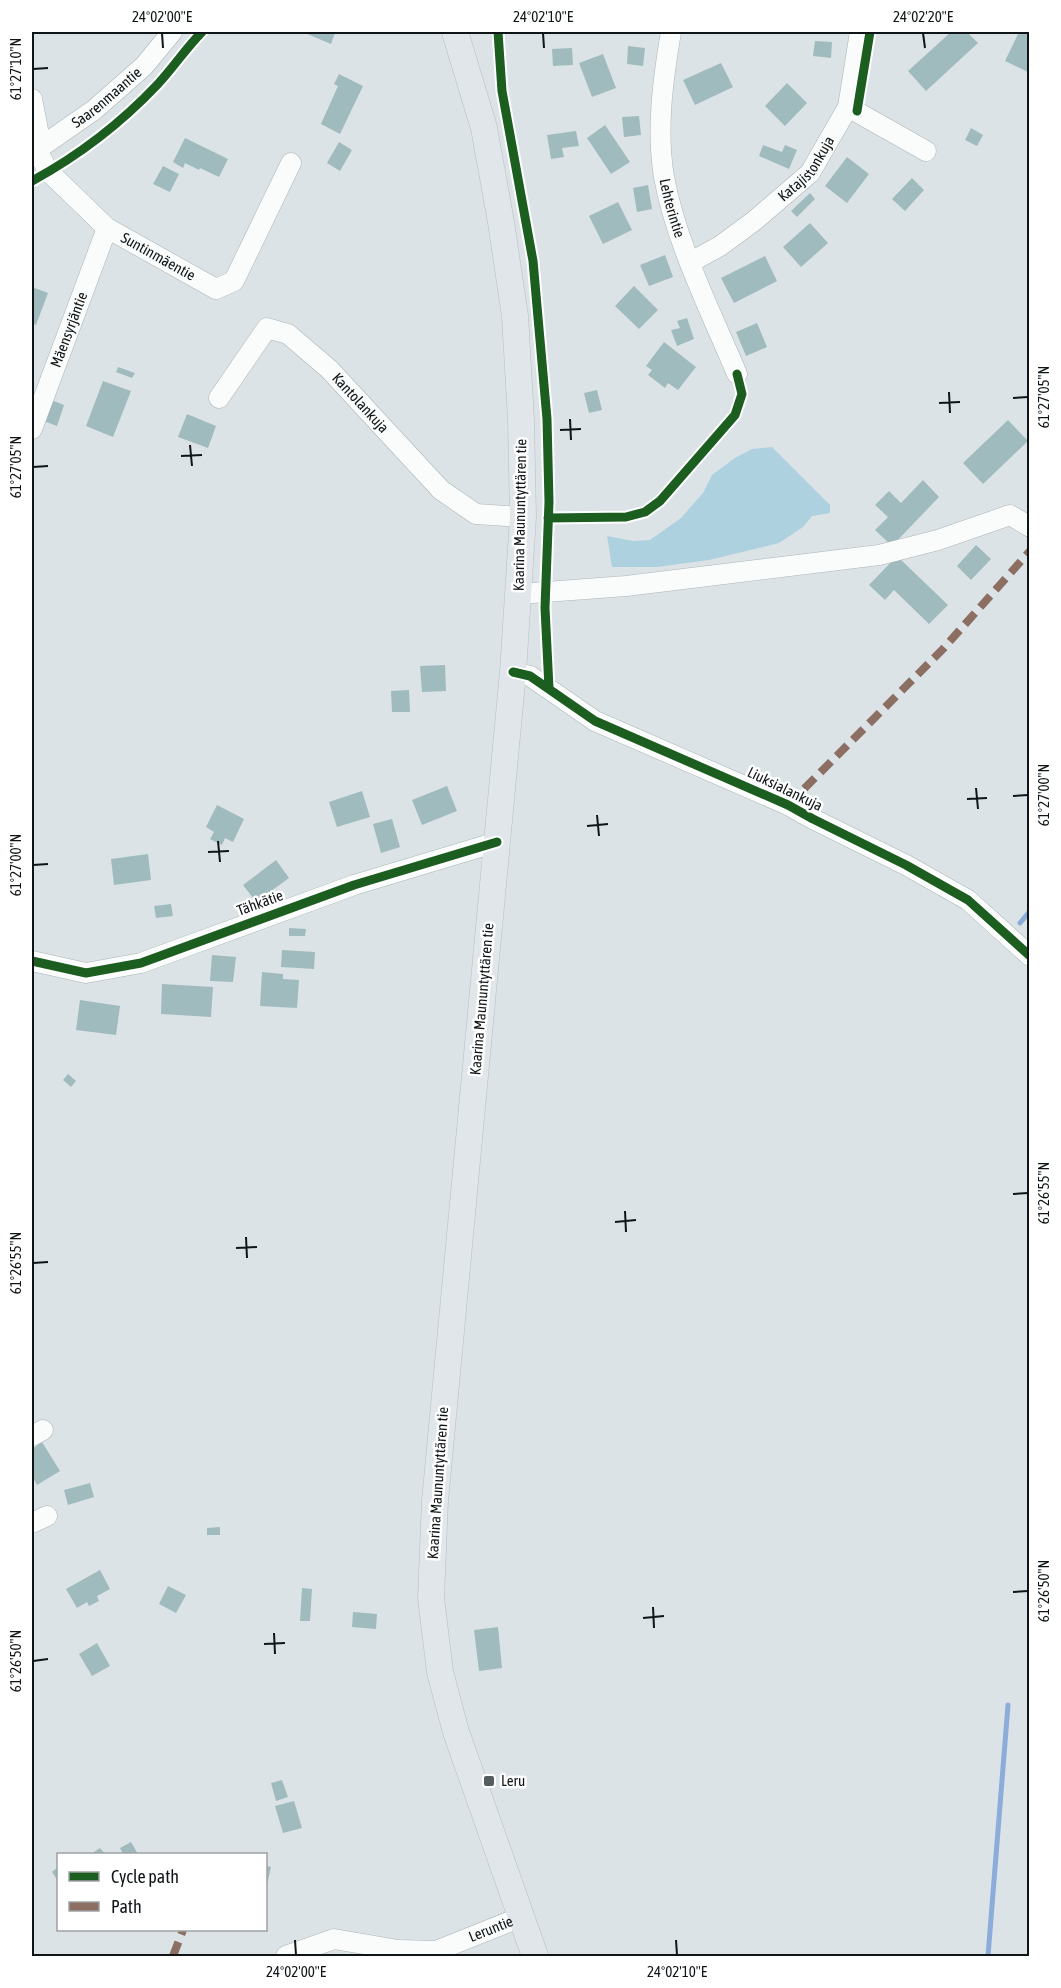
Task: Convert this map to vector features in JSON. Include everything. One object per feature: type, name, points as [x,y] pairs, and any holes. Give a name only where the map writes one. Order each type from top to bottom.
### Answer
[{"type":"main road","name":"Kaarina Maununtyttären tie","points":[[455,32],[484,128],[515,316],[521,420],[523,517],[513,672],[435,1501],[431,1598],[440,1672],[456,1732],[535,1956]]},
{"type":"street","name":"Saarenmaantie","points":[[34,152],[94,110],[144,66],[172,32]]},
{"type":"street","name":"Lehterintie","points":[[671,32],[665,67],[660,139],[664,177],[674,219],[736,374]]},
{"type":"street","name":"Katajistonkuja","points":[[691,262],[720,246],[754,221],[810,173],[848,107],[860,32]]},
{"type":"street","points":[[32,99],[38,129],[34,152]]},
{"type":"street","points":[[848,107],[926,151]]},
{"type":"street","name":"Suntinmäentie","points":[[34,152],[48,171],[107,228],[216,289],[234,281],[291,162]]},
{"type":"street","name":"Mäensyrjäntie","points":[[32,429],[107,228]]},
{"type":"street","name":"Kantolankuja","points":[[219,398],[267,328],[288,334],[329,369],[441,490],[476,514],[523,517]]},
{"type":"street","points":[[519,594],[626,586],[879,555],[938,540],[1010,514],[1029,527]]},
{"type":"street","name":"Liuksialankuja","points":[[513,672],[530,676],[596,721],[788,805],[906,865],[968,900],[1029,956]]},
{"type":"street","name":"Tähkätie","points":[[32,962],[86,973],[141,963],[354,885],[496,842]]},
{"type":"street","name":"Leruntie","points":[[286,1956],[334,1939],[398,1950],[436,1951],[521,1917]]},
{"type":"shaded area","points":[[772,447],[830,505],[830,513],[812,516],[803,527],[779,543],[709,560],[657,567],[612,567],[607,536],[633,541],[650,540],[681,518],[703,493],[712,475],[752,449]]},
{"type":"building","points":[[306,32],[331,32],[335,33],[331,44]]},
{"type":"building","points":[[951,32],[967,32],[978,43],[926,91],[908,71]]},
{"type":"building","points":[[1019,32],[1030,32],[1030,69],[1028,72],[1005,61]]},
{"type":"building","points":[[815,41],[832,42],[831,58],[813,56]]},
{"type":"building","points":[[628,46],[645,48],[643,66],[627,64]]},
{"type":"building","points":[[572,48],[573,65],[553,66],[552,49]]},
{"type":"building","points":[[603,54],[616,88],[592,97],[579,63]]},
{"type":"building","points":[[721,63],[733,87],[695,105],[683,80]]},
{"type":"building","points":[[339,74],[363,86],[340,134],[321,124],[338,86],[334,84]]},
{"type":"building","points":[[787,83],[807,103],[785,126],[765,106]]},
{"type":"building","points":[[639,116],[641,135],[624,137],[622,117]]},
{"type":"building","points":[[605,125],[630,162],[611,174],[587,138]]},
{"type":"building","points":[[971,128],[983,135],[977,146],[965,140]]},
{"type":"building","points":[[576,131],[579,146],[562,148],[564,157],[551,159],[547,135]]},
{"type":"building","points":[[185,138],[228,159],[219,177],[185,163],[183,168],[173,162]]},
{"type":"building","points":[[339,142],[352,150],[340,171],[327,163]]},
{"type":"building","points":[[763,145],[782,152],[785,145],[797,150],[789,169],[759,156]]},
{"type":"building","points":[[847,157],[869,174],[847,203],[825,186]]},
{"type":"building","points":[[163,166],[179,174],[170,192],[153,184]]},
{"type":"building","points":[[912,178],[924,190],[905,211],[892,199]]},
{"type":"building","points":[[648,185],[652,209],[637,212],[633,188]]},
{"type":"building","points":[[810,193],[815,199],[797,217],[791,211]]},
{"type":"building","points":[[618,202],[632,230],[603,244],[589,216]]},
{"type":"building","points":[[810,223],[828,243],[801,267],[783,247]]},
{"type":"building","points":[[665,255],[673,277],[649,286],[640,265]]},
{"type":"building","points":[[765,256],[777,281],[734,303],[721,278]]},
{"type":"building","points":[[634,286],[658,310],[639,329],[615,306]]},
{"type":"building","points":[[32,287],[48,293],[36,325],[32,323]]},
{"type":"building","points":[[687,318],[694,339],[677,346],[671,330],[680,328],[677,321]]},
{"type":"building","points":[[757,323],[767,347],[746,356],[736,332]]},
{"type":"building","points":[[664,342],[696,367],[678,390],[668,383],[665,388],[648,375],[652,370],[646,366]]},
{"type":"building","points":[[118,367],[135,373],[132,378],[116,372]]},
{"type":"building","points":[[103,381],[131,391],[113,437],[86,426]]},
{"type":"building","points":[[597,390],[602,410],[589,413],[584,393]]},
{"type":"building","points":[[49,399],[64,405],[57,426],[41,420]]},
{"type":"building","points":[[187,414],[216,426],[208,448],[178,437]]},
{"type":"building","points":[[1008,420],[1028,441],[983,484],[963,463]]},
{"type":"building","points":[[923,480],[939,497],[892,546],[875,530],[888,517],[875,505],[889,491],[901,503]]},
{"type":"building","points":[[976,545],[991,559],[971,580],[957,566]]},
{"type":"building","points":[[897,556],[948,605],[929,624],[894,590],[885,600],[869,585]]},
{"type":"building","points":[[445,665],[446,691],[422,692],[420,666]]},
{"type":"building","points":[[409,690],[410,712],[392,712],[391,691]]},
{"type":"building","points":[[447,786],[457,811],[422,825],[412,800]]},
{"type":"building","points":[[362,791],[370,817],[337,827],[329,802]]},
{"type":"building","points":[[217,805],[244,819],[233,842],[225,838],[222,845],[210,839],[214,832],[206,827]]},
{"type":"building","points":[[392,819],[400,847],[381,853],[373,824]]},
{"type":"building","points":[[148,854],[151,880],[114,885],[111,859]]},
{"type":"building","points":[[276,860],[289,878],[256,902],[243,885]]},
{"type":"building","points":[[171,904],[173,916],[156,918],[154,906]]},
{"type":"building","points":[[289,928],[306,929],[305,936],[289,936]]},
{"type":"building","points":[[282,950],[315,952],[314,969],[281,967]]},
{"type":"building","points":[[212,955],[236,957],[233,982],[210,981]]},
{"type":"building","points":[[262,972],[283,974],[283,979],[299,980],[297,1008],[260,1006]]},
{"type":"building","points":[[162,984],[213,987],[211,1017],[161,1014]]},
{"type":"building","points":[[80,1000],[120,1006],[116,1035],[76,1030]]},
{"type":"building","points":[[68,1074],[76,1081],[71,1087],[63,1080]]},
{"type":"building","points":[[42,1442],[60,1471],[37,1485],[32,1476],[32,1449]]},
{"type":"building","points":[[90,1483],[94,1497],[68,1505],[64,1490]]},
{"type":"building","points":[[220,1527],[220,1535],[207,1535],[207,1528]]},
{"type":"building","points":[[100,1570],[110,1589],[97,1596],[99,1601],[89,1606],[87,1602],[77,1608],[66,1589]]},
{"type":"building","points":[[168,1586],[186,1595],[176,1613],[159,1604]]},
{"type":"building","points":[[302,1588],[312,1589],[310,1621],[300,1621]]},
{"type":"building","points":[[353,1612],[377,1614],[376,1629],[352,1627]]},
{"type":"building","points":[[498,1627],[502,1668],[479,1671],[474,1630]]},
{"type":"building","points":[[97,1643],[110,1666],[92,1676],[79,1654]]},
{"type":"building","points":[[282,1780],[288,1797],[276,1801],[271,1783]]},
{"type":"building","points":[[294,1801],[302,1828],[283,1833],[275,1806]]},
{"type":"building","points":[[131,1842],[137,1853],[122,1853],[120,1848]]},
{"type":"building","points":[[100,1848],[104,1853],[92,1853]]},
{"type":"building","points":[[267,1866],[271,1867],[267,1885]]},
{"type":"building","points":[[57,1868],[57,1880],[52,1872]]},
{"type":"waterway","points":[[1020,923],[1030,911]]},
{"type":"waterway","points":[[988,1956],[1008,1705]]},
{"type":"marked path","points":[[788,805],[943,649],[1030,551]]},
{"type":"marked path","points":[[173,1956],[183,1931]]},
{"type":"cycle path","points":[[32,181],[82,150],[129,113],[157,85],[202,32]]},
{"type":"cycle path","points":[[498,32],[502,91],[533,261],[547,419],[549,502],[545,608],[549,688]]},
{"type":"cycle path","points":[[857,111],[870,32]]},
{"type":"cycle path","points":[[548,518],[626,517],[645,512],[660,501],[735,415],[742,394],[737,374]]},
{"type":"cycle path","points":[[513,672],[530,676],[595,721],[788,805],[906,865],[968,900],[1030,956]]},
{"type":"cycle path","points":[[32,961],[86,973],[141,963],[354,885],[497,842]]},
{"type":"place","name":"Leru","points":[[489,1781]]}]
